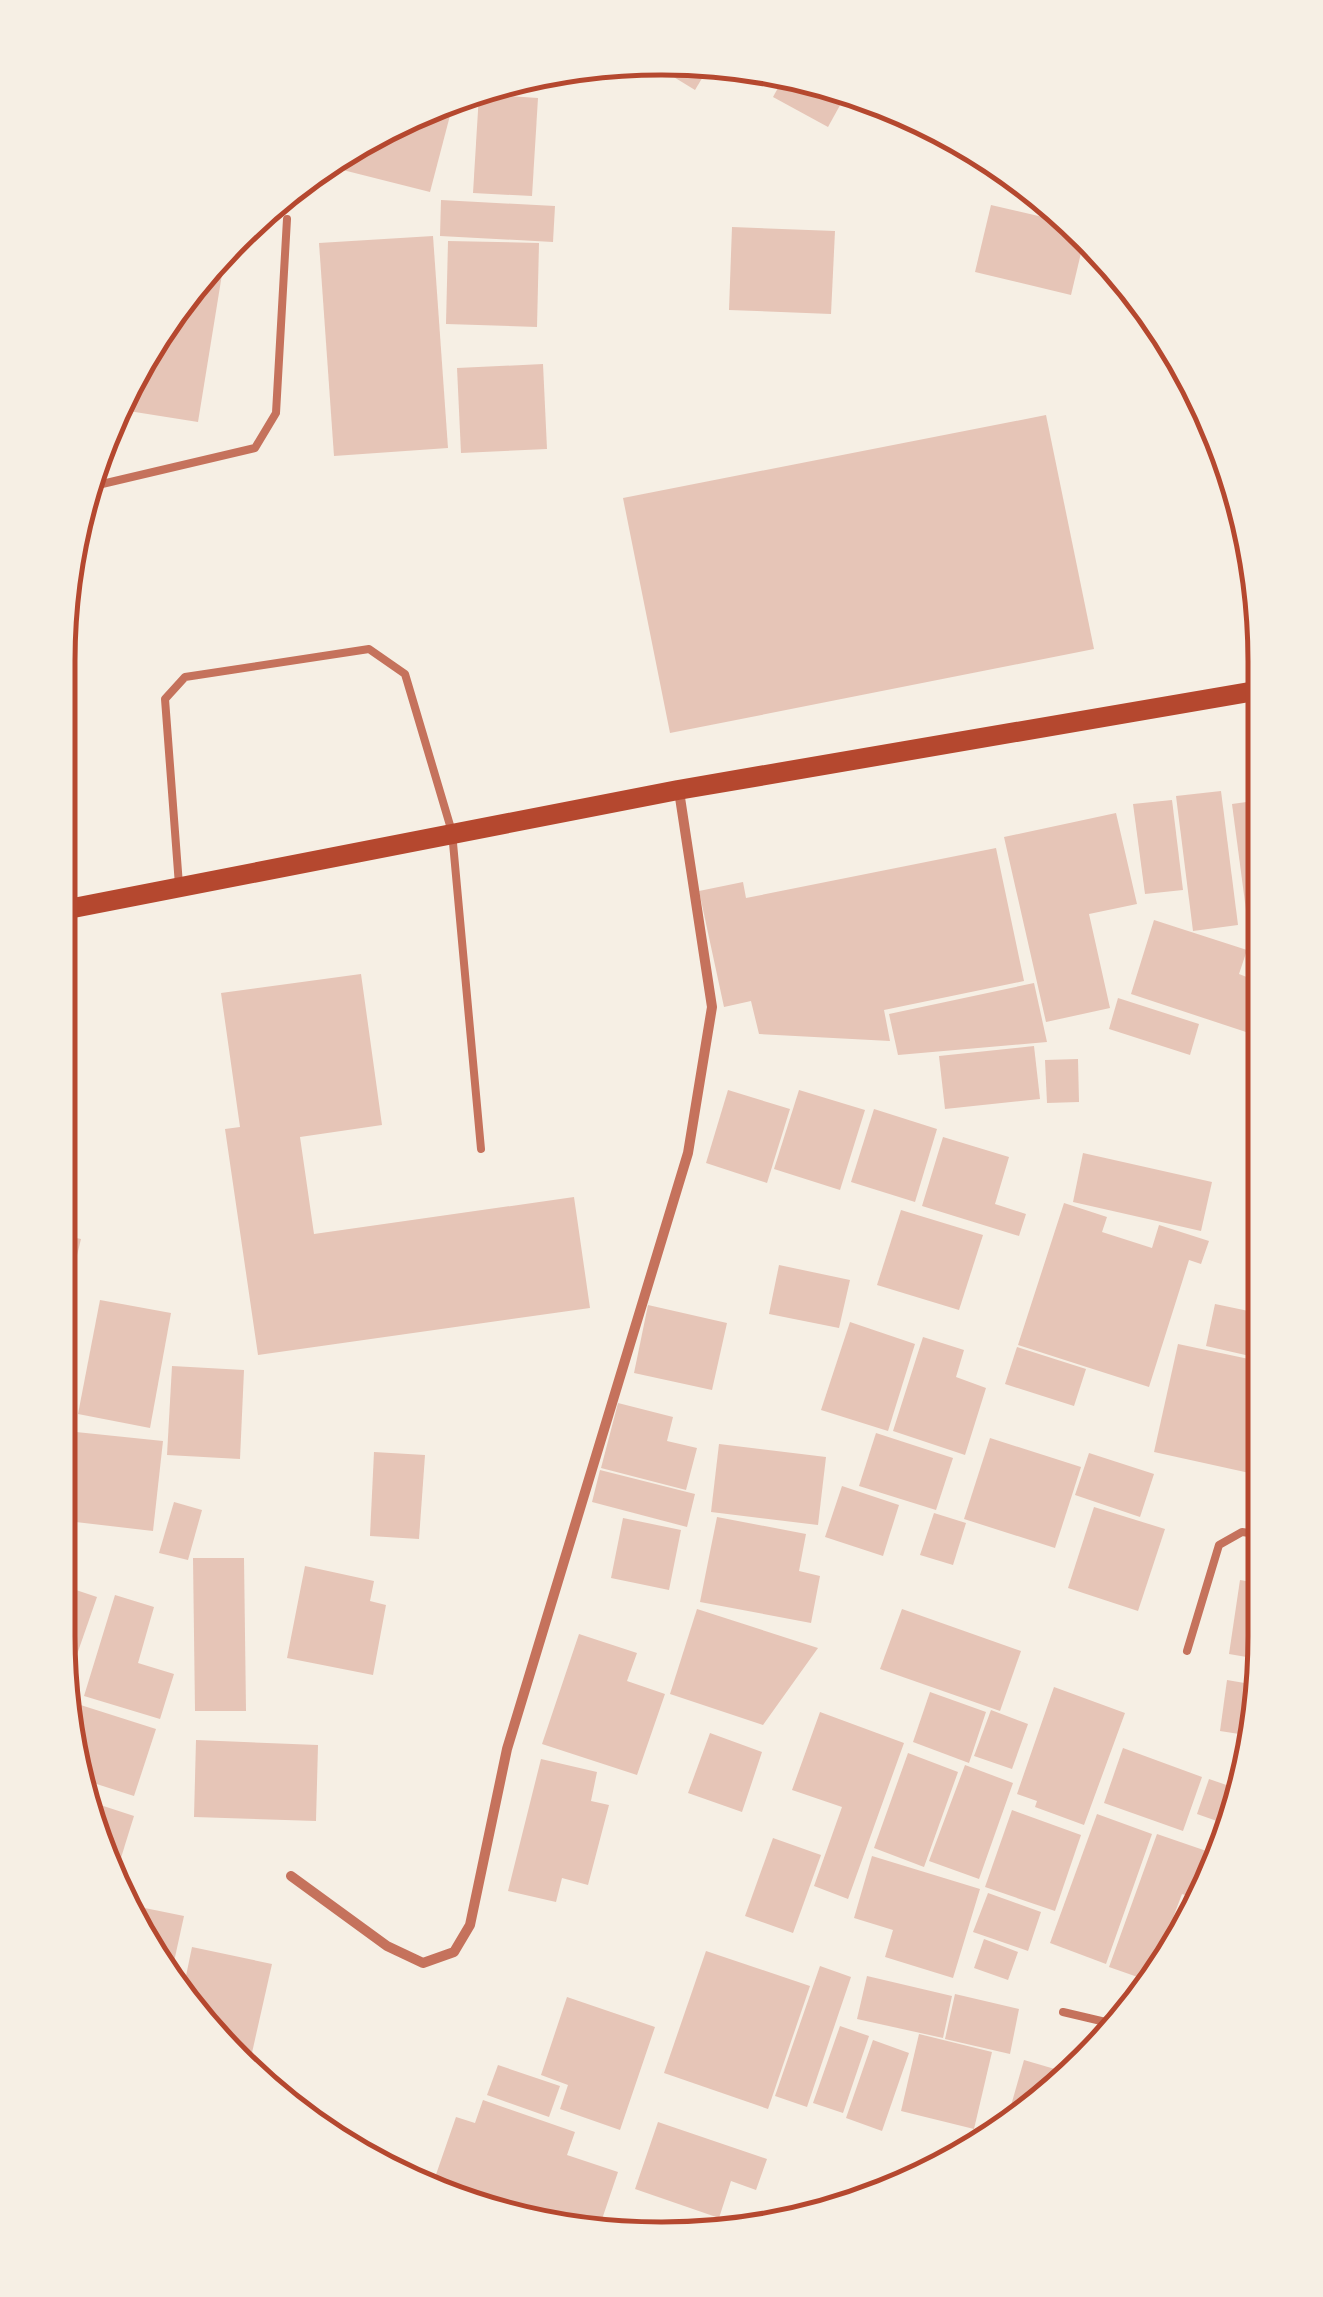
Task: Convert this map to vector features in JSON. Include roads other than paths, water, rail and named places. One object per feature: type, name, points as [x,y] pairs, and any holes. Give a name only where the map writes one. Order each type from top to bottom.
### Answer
[{"type":"main road","points":[[75,908],[678,790],[1248,692]]},
{"type":"street","points":[[291,1876],[386,1946],[423,1963],[454,1952],[470,1926],[507,1749],[688,1153],[712,1007],[678,790]]},
{"type":"lane","points":[[103,484],[255,448],[276,413],[287,219]]},
{"type":"lane","points":[[179,888],[165,699],[185,677],[369,649],[405,674],[452,832],[481,1150]]},
{"type":"lane","points":[[1187,1651],[1219,1545],[1242,1532],[1248,1533]]},
{"type":"lane","points":[[1064,2012],[1103,2021]]}]
